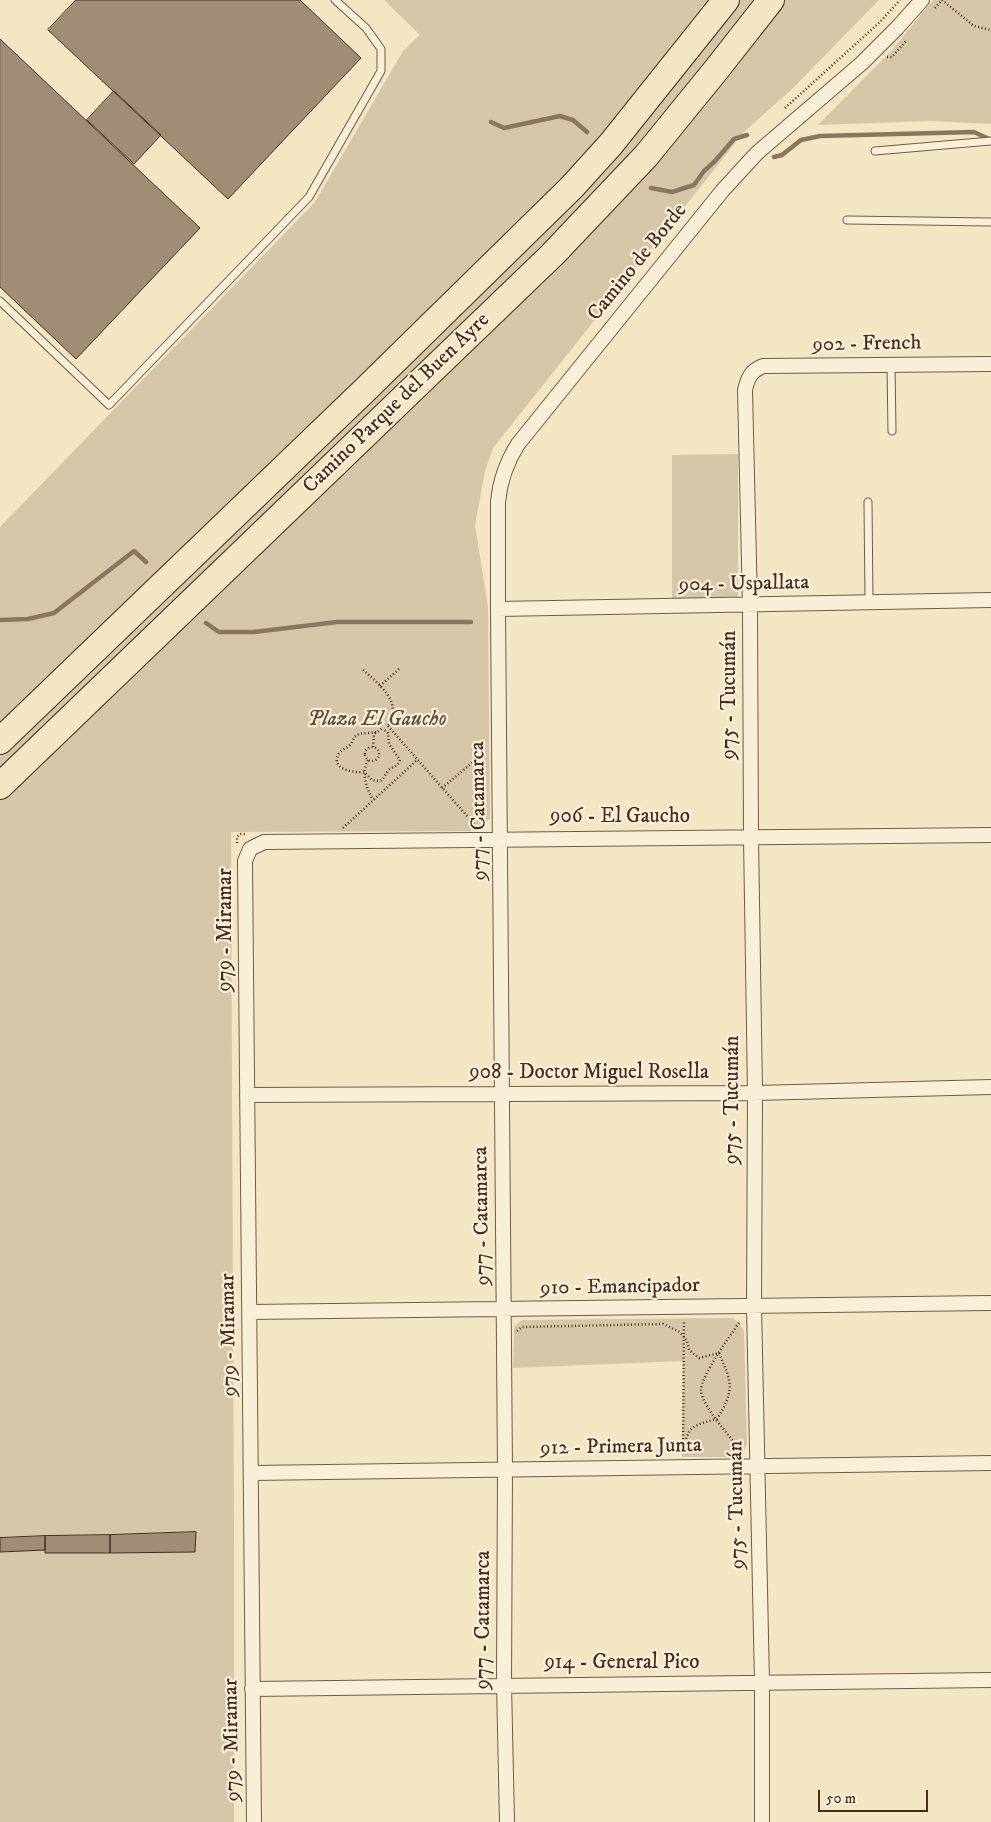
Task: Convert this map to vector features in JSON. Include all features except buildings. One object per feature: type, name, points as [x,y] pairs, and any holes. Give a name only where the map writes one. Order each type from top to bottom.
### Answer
[{"type":"highway","name":"Camino Parque del Buen Ayre","points":[[0,741],[373,382],[572,187],[617,137],[726,0]]},
{"type":"highway","name":"Camino Parque del Buen Ayre","points":[[0,786],[552,255],[646,156],[771,0]]},
{"type":"street","name":"Camino de Borde","points":[[498,609],[498,502],[504,470],[518,444],[738,173],[757,153],[862,63],[922,0]]},
{"type":"street","name":"902 - French","points":[[748,378],[754,370],[763,366],[991,364]]},
{"type":"street","name":"975 - Tucumán","points":[[748,378],[745,390],[750,605],[755,1092],[754,1306],[762,1684],[762,1822]]},
{"type":"street","name":"904 - Uspallata","points":[[498,609],[991,600]]},
{"type":"street","name":"977 - Catamarca","points":[[498,609],[505,1470],[504,1684],[507,1822]]},
{"type":"street","name":"906 - El Gaucho","points":[[250,849],[264,842],[991,835]]},
{"type":"street","name":"979 - Miramar","points":[[250,849],[245,862],[254,1822]]},
{"type":"street","name":"908 - Doctor Miguel Rosella","points":[[247,1095],[755,1092],[991,1087]]},
{"type":"street","name":"910 - Emancipador","points":[[250,1312],[991,1303]]},
{"type":"street","name":"912 - Primera Junta","points":[[252,1473],[991,1463]]},
{"type":"street","name":"914 - General Pico","points":[[252,1689],[504,1684],[762,1684],[991,1680]]},
{"type":"lane","points":[[0,301],[109,405],[309,197],[381,71],[381,50],[366,28],[335,0]]},
{"type":"lane","points":[[875,151],[991,141]]},
{"type":"lane","points":[[847,220],[991,222]]},
{"type":"lane","points":[[891,365],[892,431]]},
{"type":"lane","points":[[868,502],[868,602]]},
{"type":"path","points":[[932,12],[942,0],[974,26],[991,30]]},
{"type":"path","points":[[880,58],[892,57],[909,37]]},
{"type":"path","points":[[380,686],[399,669]]},
{"type":"path","points":[[363,670],[380,686],[394,707],[388,726],[383,728],[376,732],[370,734],[358,734],[351,744],[341,751],[338,756],[338,763],[344,770],[364,772],[372,780],[380,781],[385,777],[388,770],[396,767],[399,757],[389,744],[388,733],[383,728]]},
{"type":"path","points":[[388,726],[480,830]]},
{"type":"path","points":[[373,747],[373,737],[376,732]]},
{"type":"path","points":[[368,760],[372,761],[378,757],[378,750],[373,747],[367,748],[365,752],[368,760],[364,772],[368,790],[373,800]]},
{"type":"path","points":[[442,788],[487,750]]},
{"type":"path","points":[[338,833],[417,760]]},
{"type":"path","points":[[684,1318],[684,1457],[685,1441],[690,1430],[698,1424],[717,1419],[727,1402],[730,1387],[728,1372],[719,1353]]},
{"type":"path","points":[[739,1323],[705,1376],[701,1388],[703,1398],[743,1454]]},
{"type":"path","points":[[518,1339],[517,1330],[522,1326],[663,1324],[680,1332],[688,1341],[689,1350],[699,1358],[719,1353]]},
{"type":"green space","name":"Plaza El Gaucho","points":[[384,0],[879,0],[791,90],[744,132],[493,448],[485,471],[475,525],[488,607],[490,819],[471,831],[231,832],[234,1822],[0,1822],[0,527],[315,202],[403,51],[420,35]]},
{"type":"green space","points":[[933,0],[991,0],[991,124],[931,121],[818,125],[892,50]]},
{"type":"green space","points":[[738,454],[738,598],[672,598],[672,455]]},
{"type":"green space","points":[[733,1318],[744,1331],[747,1443],[743,1454],[736,1457],[682,1457],[683,1361],[513,1368],[514,1327],[522,1320]]},
{"type":"waterway","points":[[491,122],[504,128],[560,116],[573,120],[587,132]]},
{"type":"waterway","points":[[774,157],[782,155],[801,140],[820,136],[974,132],[987,138]]},
{"type":"waterway","points":[[651,188],[672,192],[694,185],[704,171],[734,139],[747,135]]},
{"type":"waterway","points":[[0,620],[28,619],[54,613],[134,551],[146,562]]},
{"type":"waterway","points":[[206,623],[219,632],[254,632],[337,622],[471,622]]}]
